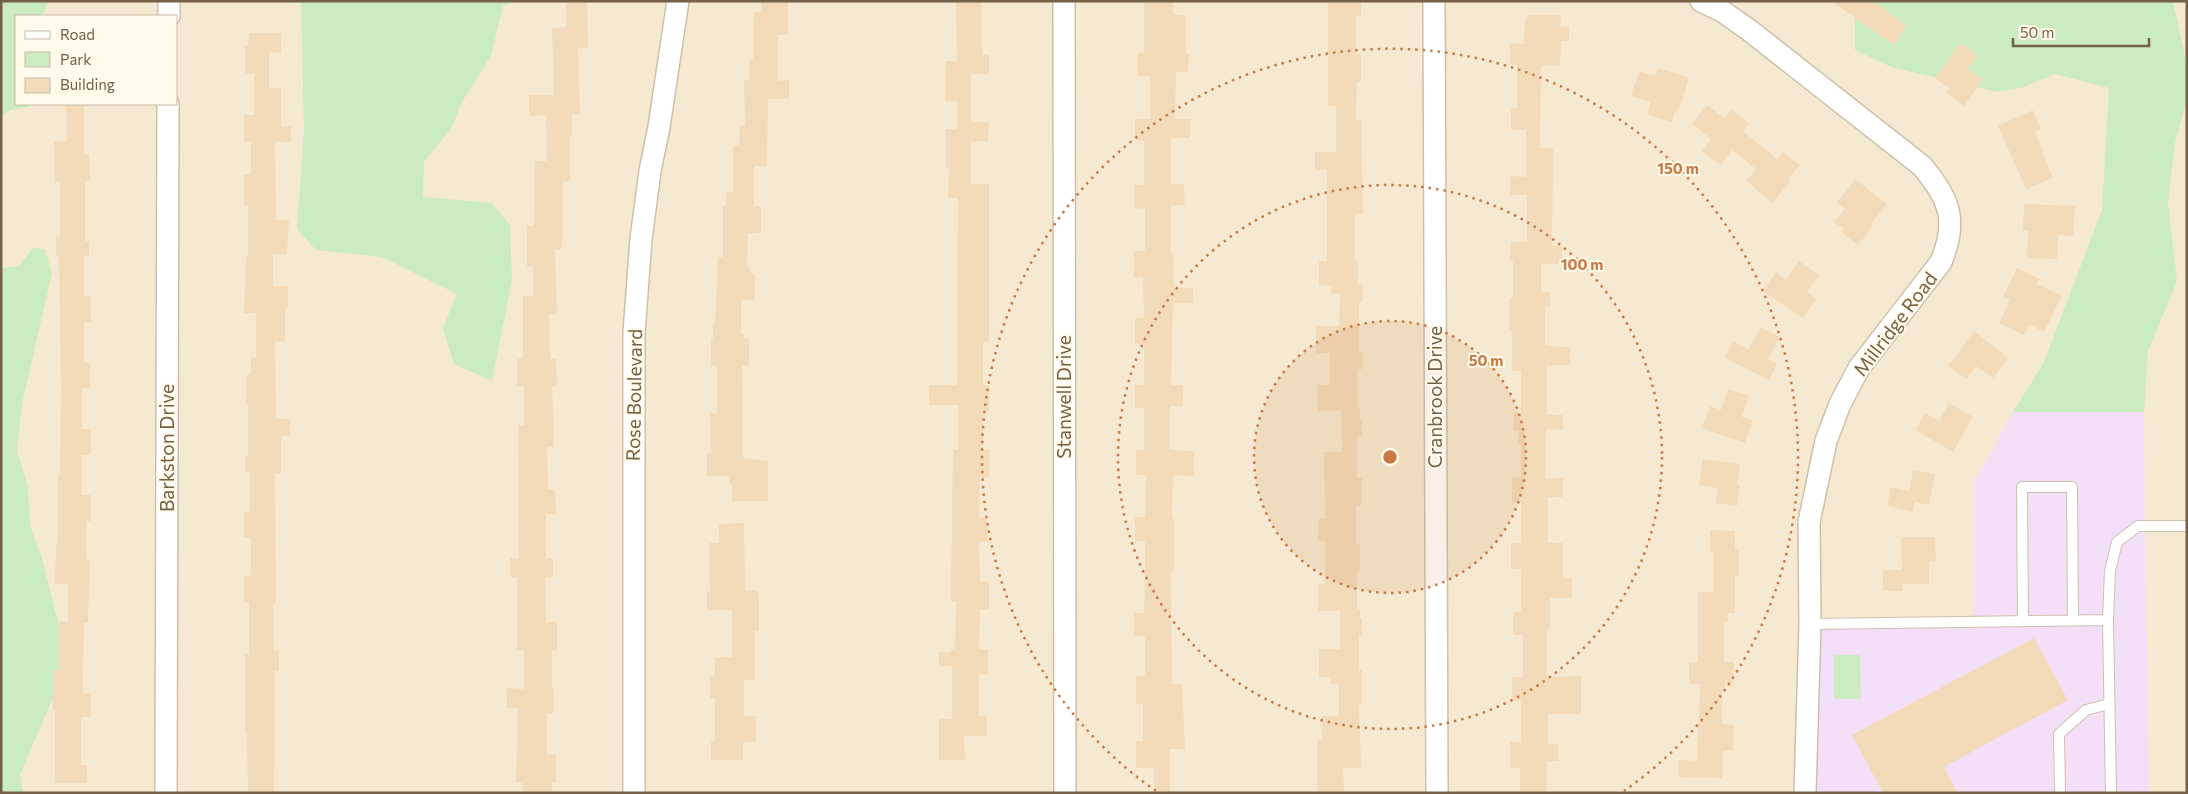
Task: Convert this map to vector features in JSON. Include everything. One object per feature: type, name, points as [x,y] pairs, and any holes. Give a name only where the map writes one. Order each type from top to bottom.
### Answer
[{"type":"street","points":[[169,1],[169,15]]},
{"type":"street","name":"Rose Boulevard","points":[[634,793],[634,333],[648,189],[678,1]]},
{"type":"street","name":"Stanwell Drive","points":[[1064,1],[1065,793]]},
{"type":"street","name":"Cranbrook Drive","points":[[1434,1],[1437,793]]},
{"type":"street","name":"Millridge Road","points":[[1701,1],[1722,11],[1749,30],[1922,166],[1944,195],[1951,221],[1947,249],[1941,262],[1859,368],[1840,404],[1826,441],[1809,522],[1810,624],[1805,793]]},
{"type":"street","name":"Barkston Drive","points":[[166,793],[168,105]]},
{"type":"lane","points":[[2023,621],[2022,487],[2072,487],[2073,620]]},
{"type":"lane","points":[[2110,793],[2108,620],[2110,571],[2116,542],[2138,526],[2187,526]]},
{"type":"lane","points":[[1810,624],[2108,620]]},
{"type":"lane","points":[[2060,793],[2059,734],[2086,710],[2109,704]]},
{"type":"shaded area","points":[[1,1],[2187,1],[2187,793],[1,793]]},
{"type":"shaded area","points":[[2013,412],[2144,412],[2149,793],[1805,793],[1810,624],[1974,621],[1974,483]]},
{"type":"green space","points":[[1,1],[49,1],[42,15],[15,15],[15,105],[29,105],[29,107],[10,110],[1,117]]},
{"type":"green space","points":[[301,1],[517,1],[503,6],[491,56],[462,102],[452,127],[424,162],[423,197],[492,203],[510,225],[512,280],[492,381],[454,364],[443,328],[457,294],[382,257],[316,250],[297,229],[304,130]]},
{"type":"green space","points":[[1855,1],[2173,1],[2187,67],[2187,99],[2175,143],[2168,202],[2177,281],[2148,351],[2144,412],[2013,412],[2044,362],[2102,210],[2109,88],[2055,74],[2021,88],[1997,92],[1891,67],[1855,50]]},
{"type":"green space","points":[[33,248],[45,249],[52,273],[22,404],[17,451],[28,487],[30,526],[42,558],[68,663],[20,775],[23,793],[1,793],[1,268],[19,266]]},
{"type":"green space","points":[[1834,655],[1860,655],[1861,699],[1834,699]]},
{"type":"building","points":[[566,1],[587,1],[588,48],[578,48],[580,115],[572,115],[570,181],[563,181],[562,249],[555,249],[557,314],[549,314],[550,359],[556,359],[557,386],[552,386],[554,447],[547,447],[548,489],[555,489],[556,514],[546,514],[546,558],[553,558],[553,578],[545,578],[546,622],[557,622],[557,651],[552,651],[554,713],[547,713],[547,755],[556,755],[556,783],[552,783],[552,793],[523,793],[523,783],[516,783],[518,708],[507,708],[507,688],[524,689],[524,650],[517,650],[517,577],[510,577],[510,558],[519,558],[518,425],[524,425],[524,386],[517,386],[517,359],[523,359],[523,296],[533,296],[533,267],[527,267],[527,226],[534,226],[535,161],[547,161],[546,115],[529,116],[529,95],[554,95],[552,28],[566,27]]},
{"type":"building","points":[[761,1],[788,1],[788,35],[778,35],[778,81],[789,80],[789,99],[768,99],[767,166],[754,166],[754,206],[761,206],[761,233],[748,233],[747,267],[750,267],[750,273],[755,273],[755,300],[741,300],[741,334],[744,334],[744,339],[749,339],[749,366],[742,366],[743,458],[768,461],[768,501],[732,501],[732,484],[729,484],[729,476],[707,476],[707,453],[711,453],[710,413],[717,413],[717,366],[711,366],[711,339],[713,339],[713,323],[715,323],[718,257],[723,257],[723,206],[726,206],[726,192],[733,192],[733,145],[739,145],[740,125],[745,125],[744,80],[750,80],[749,60],[753,60],[754,12],[761,12]]},
{"type":"building","points":[[956,1],[981,1],[982,55],[989,55],[989,74],[971,74],[971,122],[989,122],[988,141],[971,141],[971,184],[989,184],[989,342],[983,342],[983,385],[989,385],[989,411],[983,411],[983,450],[990,450],[989,477],[980,477],[979,517],[987,517],[988,542],[979,542],[980,582],[989,582],[989,609],[980,609],[979,649],[988,649],[988,674],[979,674],[979,716],[987,716],[987,736],[964,736],[965,760],[939,760],[939,719],[952,719],[952,666],[939,666],[939,652],[951,652],[951,649],[955,649],[956,601],[951,601],[952,510],[953,449],[958,450],[958,405],[929,405],[929,385],[957,385],[958,198],[948,198],[949,168],[946,168],[946,129],[957,129],[958,102],[945,101],[946,61],[957,61]]},
{"type":"building","points":[[1144,1],[1173,1],[1173,15],[1186,15],[1186,54],[1189,54],[1188,72],[1176,72],[1175,119],[1190,119],[1190,138],[1171,138],[1171,184],[1184,184],[1185,205],[1171,205],[1171,254],[1173,254],[1174,288],[1193,288],[1193,303],[1173,303],[1171,385],[1183,385],[1183,406],[1170,406],[1169,450],[1194,451],[1194,476],[1173,475],[1174,571],[1171,571],[1172,684],[1182,684],[1185,749],[1170,749],[1170,793],[1154,793],[1154,768],[1136,768],[1136,741],[1143,741],[1143,704],[1136,704],[1136,676],[1145,676],[1145,636],[1134,636],[1134,613],[1144,613],[1145,541],[1135,541],[1135,517],[1145,517],[1146,475],[1136,475],[1136,450],[1144,450],[1144,408],[1135,408],[1135,385],[1144,385],[1144,344],[1135,344],[1135,318],[1144,318],[1143,277],[1134,278],[1134,251],[1145,251],[1145,208],[1135,209],[1134,185],[1144,185],[1144,141],[1135,140],[1135,119],[1150,119],[1150,76],[1137,76],[1138,53],[1144,53]]},
{"type":"building","points":[[1328,1],[1361,1],[1361,16],[1356,16],[1356,54],[1361,54],[1361,82],[1357,82],[1356,120],[1361,120],[1363,214],[1355,214],[1355,261],[1358,261],[1358,285],[1363,285],[1362,302],[1359,302],[1359,352],[1363,352],[1363,369],[1357,369],[1358,409],[1360,409],[1360,419],[1362,419],[1362,437],[1357,437],[1357,478],[1362,478],[1362,505],[1356,505],[1356,544],[1360,544],[1360,572],[1357,572],[1357,609],[1360,609],[1360,618],[1362,618],[1362,635],[1359,635],[1359,670],[1362,670],[1362,705],[1359,705],[1361,768],[1343,768],[1344,793],[1317,793],[1317,740],[1322,740],[1322,716],[1339,716],[1339,684],[1331,684],[1331,677],[1319,677],[1319,649],[1340,649],[1340,611],[1318,611],[1318,584],[1325,584],[1325,541],[1318,541],[1318,519],[1325,519],[1324,452],[1342,452],[1341,410],[1318,411],[1317,385],[1330,385],[1330,353],[1316,353],[1316,326],[1339,326],[1340,294],[1331,294],[1331,286],[1319,285],[1319,261],[1327,261],[1327,170],[1315,170],[1315,152],[1336,152],[1336,106],[1328,106]]},
{"type":"building","points":[[1831,1],[1873,1],[1907,26],[1894,45]]},
{"type":"building","points":[[1529,15],[1561,15],[1560,26],[1569,27],[1569,41],[1561,41],[1560,66],[1541,65],[1540,148],[1553,148],[1552,246],[1562,246],[1562,264],[1541,264],[1541,292],[1550,292],[1550,307],[1545,307],[1545,346],[1570,347],[1570,365],[1547,365],[1547,415],[1563,415],[1563,430],[1546,429],[1545,478],[1563,478],[1563,497],[1548,497],[1548,543],[1563,543],[1563,578],[1572,578],[1572,598],[1550,598],[1550,629],[1547,629],[1547,677],[1581,676],[1581,714],[1548,714],[1548,744],[1558,744],[1558,761],[1547,761],[1546,793],[1520,793],[1520,768],[1510,768],[1510,742],[1521,742],[1521,701],[1512,701],[1512,677],[1523,677],[1523,635],[1513,635],[1513,612],[1521,612],[1521,569],[1511,569],[1511,543],[1521,543],[1521,502],[1512,502],[1512,477],[1521,478],[1521,445],[1518,444],[1518,431],[1513,431],[1514,413],[1521,413],[1521,371],[1512,371],[1512,331],[1509,331],[1510,298],[1513,298],[1513,261],[1510,261],[1511,242],[1527,242],[1527,195],[1510,195],[1510,176],[1526,177],[1526,130],[1511,130],[1511,108],[1517,108],[1517,65],[1510,64],[1510,43],[1524,44],[1525,19]]},
{"type":"building","points":[[249,33],[281,33],[281,53],[269,52],[269,88],[281,88],[281,126],[291,126],[291,142],[275,142],[276,220],[289,220],[287,254],[273,254],[273,286],[288,286],[288,308],[285,308],[285,341],[275,341],[276,419],[290,419],[290,436],[281,436],[281,473],[275,473],[276,603],[273,603],[274,651],[279,651],[279,671],[275,671],[274,793],[248,793],[247,734],[245,734],[245,654],[249,654],[249,603],[244,603],[244,576],[251,575],[251,537],[244,537],[244,512],[250,511],[250,472],[245,472],[245,456],[248,456],[246,375],[251,375],[251,357],[256,357],[256,313],[244,313],[246,256],[248,256],[248,205],[244,205],[244,175],[251,175],[251,142],[244,142],[244,115],[254,115],[254,74],[245,73],[245,46],[248,46]]},
{"type":"building","points":[[1961,43],[1978,56],[1968,69],[1983,79],[1964,106],[1946,93],[1950,89],[1935,78]]},
{"type":"building","points":[[1658,68],[1689,78],[1678,113],[1675,111],[1672,122],[1647,114],[1651,102],[1631,96],[1639,71],[1655,76]]},
{"type":"building","points":[[66,105],[84,105],[84,155],[89,155],[90,181],[85,181],[85,241],[89,241],[89,256],[84,256],[84,296],[90,296],[91,312],[91,322],[84,322],[84,363],[90,363],[90,388],[82,388],[82,429],[91,429],[91,455],[82,455],[82,495],[91,495],[91,521],[86,521],[86,559],[90,559],[88,623],[84,623],[83,693],[91,693],[91,717],[81,717],[81,765],[87,765],[87,783],[55,783],[53,671],[59,671],[59,621],[68,621],[68,584],[55,584],[56,543],[58,543],[61,388],[59,256],[56,256],[56,236],[60,237],[60,182],[55,182],[54,142],[67,141]]},
{"type":"building","points":[[1707,105],[1724,118],[1731,110],[1749,123],[1743,131],[1777,159],[1783,152],[1800,165],[1773,203],[1746,181],[1756,169],[1732,150],[1721,165],[1702,151],[1711,139],[1692,124]]},
{"type":"building","points":[[2033,110],[2041,129],[2035,132],[2053,178],[2026,189],[1998,126]]},
{"type":"building","points":[[1855,179],[1887,204],[1871,224],[1873,226],[1858,245],[1841,232],[1844,229],[1834,222],[1845,209],[1837,203]]},
{"type":"building","points":[[2024,204],[2075,206],[2073,236],[2058,235],[2057,259],[2027,258],[2028,231],[2023,231]]},
{"type":"building","points":[[1799,261],[1819,275],[1807,292],[1816,299],[1803,318],[1763,291],[1776,272],[1786,280]]},
{"type":"building","points":[[2017,268],[2040,279],[2037,284],[2062,296],[2044,332],[2029,324],[2024,335],[1999,323],[2010,300],[2003,296]]},
{"type":"building","points":[[1761,327],[1780,337],[1768,359],[1777,364],[1769,380],[1725,358],[1733,341],[1749,349]]},
{"type":"building","points":[[1974,331],[2008,358],[1993,378],[1976,366],[1966,379],[1948,366]]},
{"type":"building","points":[[1728,389],[1749,396],[1742,417],[1753,420],[1745,443],[1702,428],[1710,406],[1721,410]]},
{"type":"building","points":[[1949,403],[1973,417],[1953,452],[1915,430],[1925,413],[1939,421]]},
{"type":"building","points":[[1703,459],[1740,464],[1737,485],[1740,486],[1737,506],[1715,503],[1718,488],[1699,485]]},
{"type":"building","points":[[1913,470],[1935,474],[1929,505],[1915,502],[1913,512],[1887,506],[1891,487],[1909,491]]},
{"type":"building","points":[[744,523],[745,590],[757,590],[759,594],[759,631],[755,631],[755,680],[744,680],[744,716],[756,716],[756,742],[743,742],[743,760],[711,760],[711,741],[715,741],[715,698],[710,698],[710,676],[715,676],[715,657],[732,657],[732,610],[707,610],[707,591],[710,591],[709,543],[719,543],[719,524]]},
{"type":"building","points":[[1710,530],[1735,531],[1735,549],[1739,549],[1739,576],[1735,576],[1735,613],[1728,613],[1728,622],[1724,622],[1724,662],[1734,662],[1733,683],[1726,683],[1725,688],[1722,688],[1722,724],[1734,725],[1733,751],[1723,751],[1722,778],[1678,777],[1679,760],[1697,761],[1700,684],[1689,684],[1689,662],[1698,662],[1698,592],[1713,592],[1714,553],[1710,553]]},
{"type":"building","points":[[1901,537],[1935,537],[1936,562],[1929,562],[1929,584],[1902,584],[1902,591],[1883,591],[1883,570],[1902,570]]},
{"type":"building","points":[[2034,638],[2068,700],[1944,767],[1958,793],[1883,793],[1852,735]]}]
